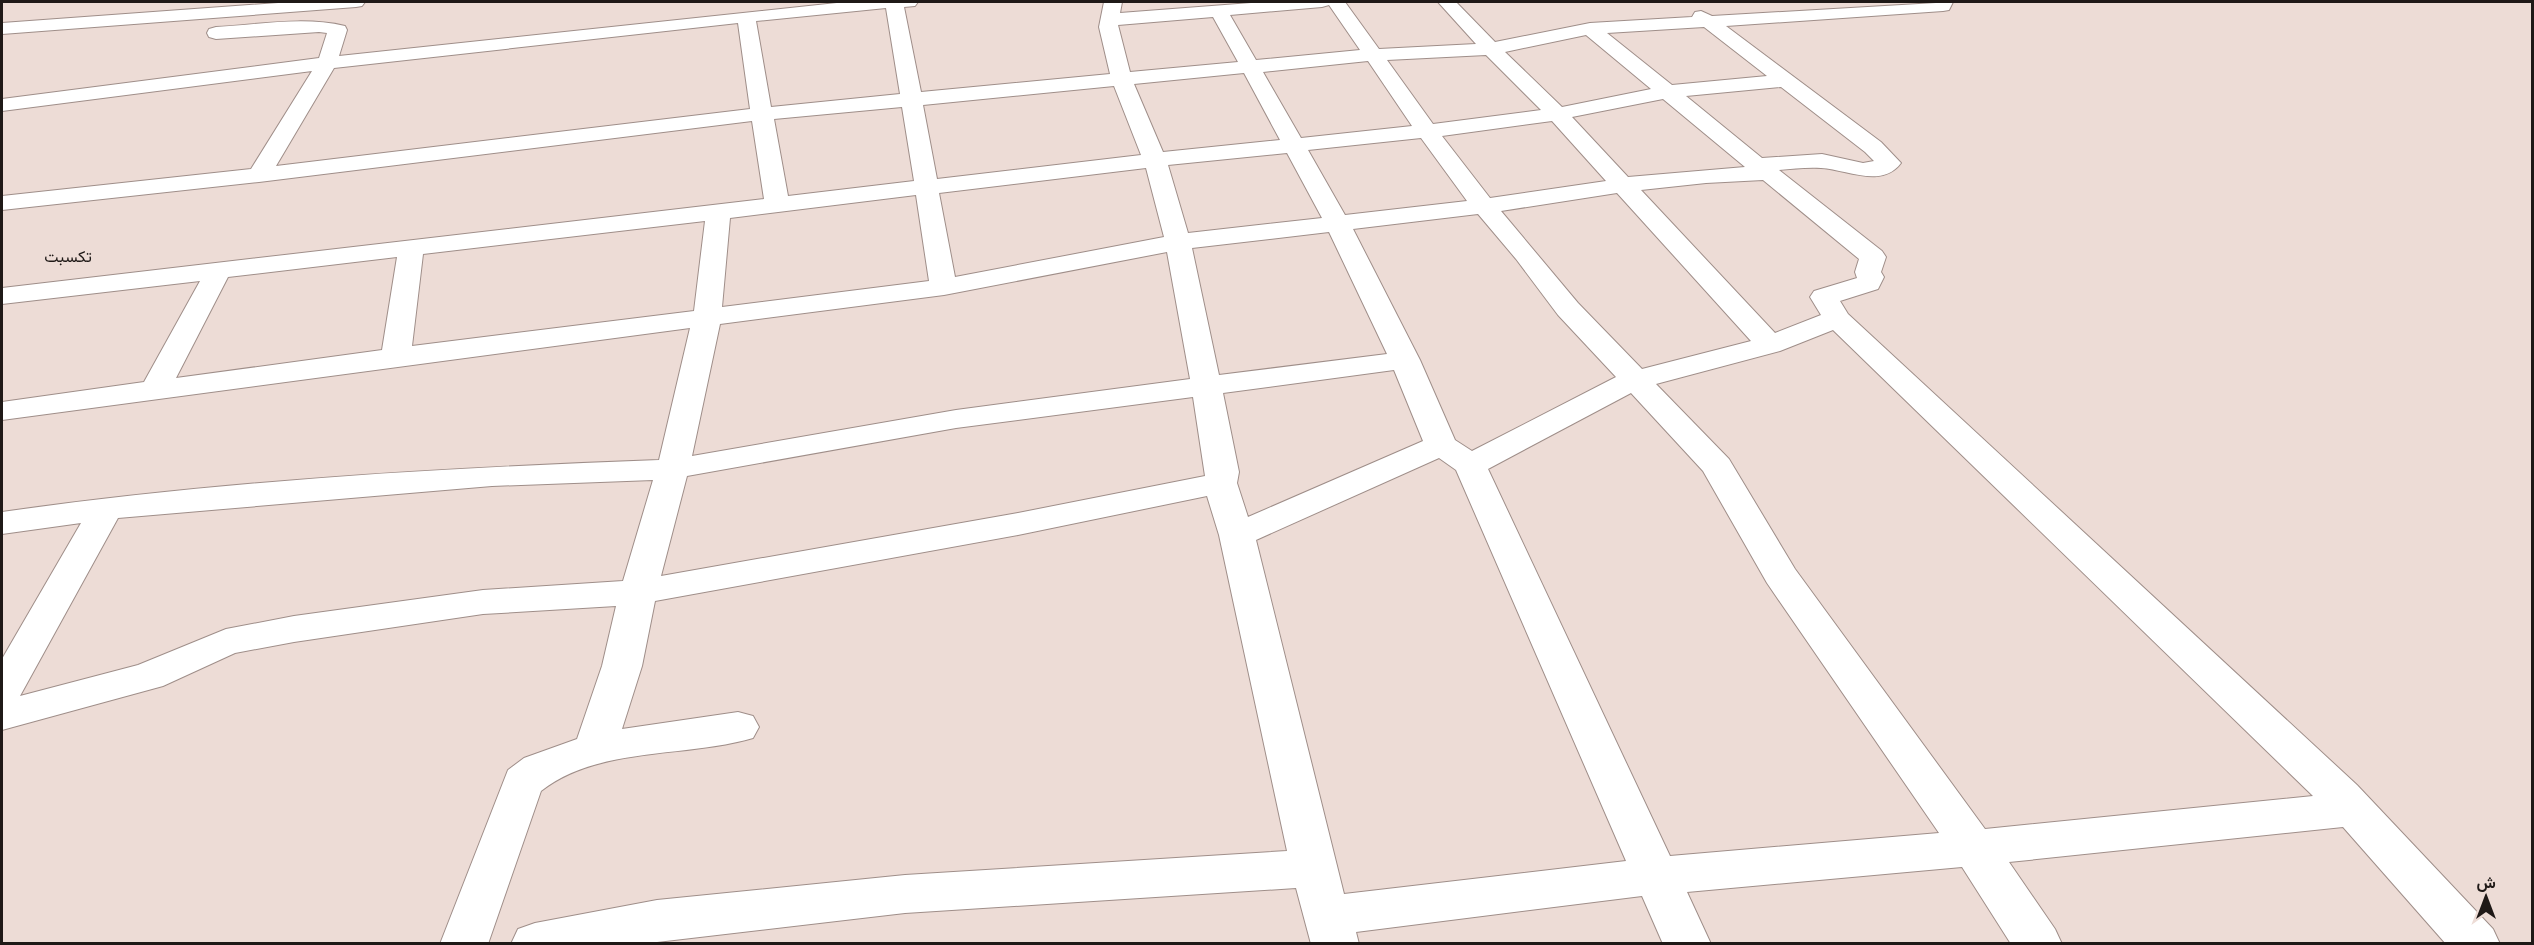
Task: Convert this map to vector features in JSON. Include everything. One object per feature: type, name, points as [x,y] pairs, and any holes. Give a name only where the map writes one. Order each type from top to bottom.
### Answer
[{"type":"street","points":[[34,46],[87,2]]},
{"type":"street","points":[[2,29],[242,6],[356,2]]},
{"type":"street","points":[[2,105],[327,63],[746,16],[901,2],[925,188],[944,288]]},
{"type":"street","points":[[1322,2],[1219,11],[1110,11],[1122,80],[1155,160],[1178,242],[1223,472],[1220,483],[1237,535],[1314,868],[1331,930],[1655,876],[1974,848],[2354,809]]},
{"type":"street","points":[[1336,2],[1427,131],[1484,206],[1525,253],[1568,309],[1718,466],[1780,575],[1974,848],[2038,944]]},
{"type":"street","points":[[1447,2],[1624,185],[1770,345]]},
{"type":"street","points":[[2,411],[396,357],[944,288],[1178,242],[1484,206],[1624,185],[1823,161],[1864,171],[1883,167],[1889,163],[1873,147],[1681,2]]},
{"type":"street","points":[[1818,2],[1837,13]]},
{"type":"street","points":[[2,203],[259,175],[761,114],[1372,55],[1491,49],[1590,29],[1942,6],[1944,2]]},
{"type":"street","points":[[216,33],[242,6]]},
{"type":"street","points":[[1219,11],[1253,68],[1338,224],[1455,455],[1687,944]]},
{"type":"street","points":[[746,16],[777,205]]},
{"type":"street","points":[[193,35],[319,26],[333,27],[338,30],[327,63],[259,175]]},
{"type":"street","points":[[1590,29],[1873,257],[1869,272],[1871,277],[1868,283],[1824,297],[1837,320],[2159,622],[2354,809],[2476,944]]},
{"type":"street","points":[[2,296],[1155,160],[1427,131],[1557,114],[1668,92],[1785,80]]},
{"type":"street","points":[[596,749],[622,666],[638,592],[673,469],[707,317],[718,212]]},
{"type":"street","points":[[396,357],[411,249]]},
{"type":"street","points":[[154,391],[219,270]]},
{"type":"street","points":[[1237,535],[1455,455],[1634,380],[1770,345],[1837,320]]},
{"type":"street","points":[[2,523],[105,509],[255,495],[492,477],[673,469],[956,419],[1405,360]]},
{"type":"street","points":[[2,715],[149,676],[226,642],[294,629],[483,602],[638,592],[1018,524],[1220,483]]},
{"type":"street","points":[[2,692],[105,509]]},
{"type":"street","points":[[464,944],[523,782],[538,770],[596,749],[738,727]]},
{"type":"street","points":[[535,944],[657,920],[905,894],[1314,868]]},
{"type":"district","name":"تكسبت","points":[[68,256]]}]
